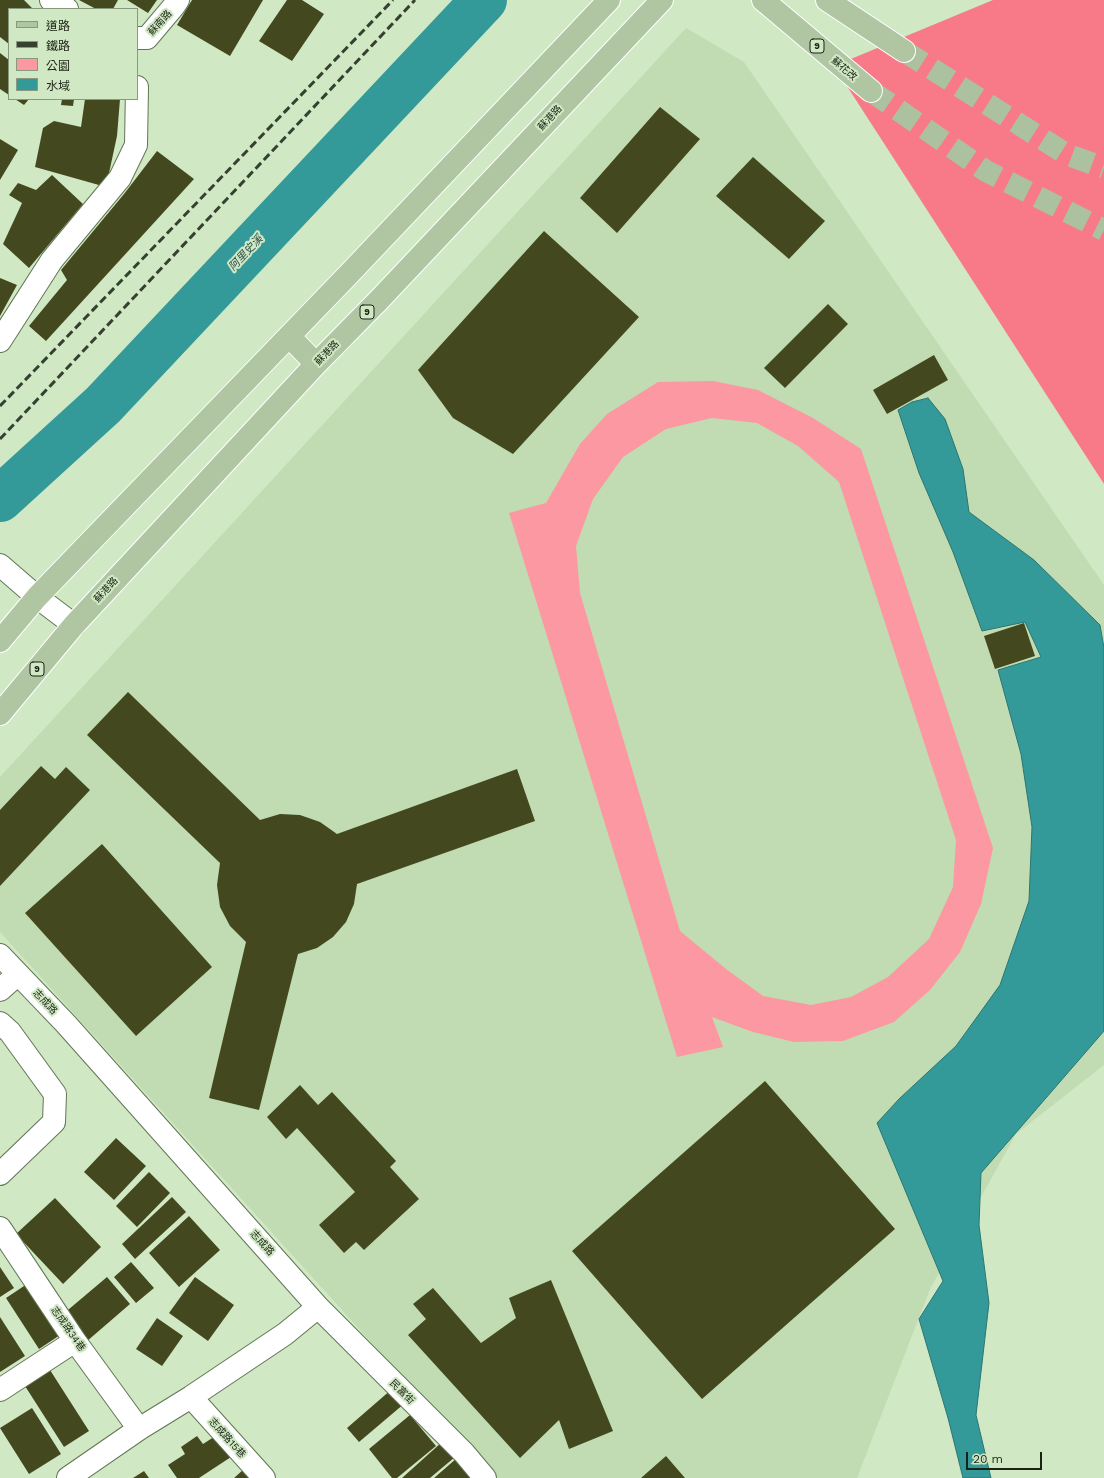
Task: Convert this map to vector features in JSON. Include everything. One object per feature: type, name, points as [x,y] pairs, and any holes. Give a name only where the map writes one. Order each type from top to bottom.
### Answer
[{"type":"main road","points":[[0,641],[37,597],[609,0]]},
{"type":"main road","name":"蘇港路","points":[[0,714],[74,625],[316,364],[378,301],[662,0]]},
{"type":"main road","name":"蘇花改","points":[[763,0],[871,91]]},
{"type":"main road","points":[[827,0],[904,51]]},
{"type":"main road","points":[[288,336],[316,364]]},
{"type":"street","points":[[51,0],[65,8]]},
{"type":"street","name":"蘇南路","points":[[138,38],[147,38],[178,0]]},
{"type":"street","points":[[0,341],[52,260],[120,178],[136,145],[138,100]]},
{"type":"street","points":[[0,564],[37,597],[74,625]]},
{"type":"street","name":"志成路","points":[[0,955],[70,1029],[318,1307]]},
{"type":"street","points":[[0,990],[18,974]]},
{"type":"street","points":[[0,1023],[10,1032],[55,1094],[54,1122],[0,1174]]},
{"type":"street","name":"志成路34巷","points":[[0,1228],[75,1341],[139,1429]]},
{"type":"street","points":[[68,1478],[139,1429],[191,1397],[285,1334],[318,1307]]},
{"type":"street","name":"民富街","points":[[318,1307],[464,1453],[485,1478]]},
{"type":"street","points":[[0,1390],[75,1341]]},
{"type":"street","name":"志成路15巷","points":[[191,1397],[264,1478]]},
{"type":"shaded area","points":[[993,0],[1104,0],[1104,484],[834,66]]},
{"type":"shaded area","points":[[686,28],[744,62],[1104,585],[1104,1065],[1016,1134],[930,1289],[857,1478],[494,1478],[0,932],[0,777]]},
{"type":"green space","points":[[713,381],[758,390],[813,418],[861,449],[993,848],[981,904],[960,952],[930,990],[894,1022],[843,1041],[794,1042],[753,1032],[712,1017],[723,1047],[677,1057],[509,513],[546,503],[580,444],[607,414],[658,382]],"holes":[[[712,418],[757,423],[798,446],[839,482],[956,840],[953,887],[929,939],[888,977],[851,997],[811,1005],[763,996],[726,969],[680,931],[580,593],[576,546],[593,499],[623,457],[666,429]]]},
{"type":"water","points":[[928,398],[945,419],[963,469],[969,512],[1034,560],[1100,625],[1104,648],[1104,1031],[981,1173],[979,1225],[989,1303],[976,1415],[991,1478],[963,1478],[948,1418],[919,1319],[943,1281],[877,1123],[899,1099],[956,1046],[1000,985],[1029,901],[1032,827],[1021,754],[998,670],[1041,657],[1025,622],[982,631],[953,552],[919,473],[898,410],[912,402]]},
{"type":"building","points":[[0,0],[24,0],[32,8],[8,8],[8,43],[0,37]]},
{"type":"building","points":[[79,0],[118,0],[114,8],[94,8]]},
{"type":"building","points":[[127,0],[157,0],[148,13]]},
{"type":"building","points":[[192,0],[263,0],[230,56],[177,25]]},
{"type":"building","points":[[287,0],[302,0],[324,14],[292,61],[259,41]]},
{"type":"building","points":[[0,53],[8,59],[8,94],[0,89]]},
{"type":"building","points":[[16,100],[28,100],[24,105]]},
{"type":"building","points":[[62,100],[74,100],[73,106],[61,105]]},
{"type":"building","points":[[85,100],[120,100],[117,136],[106,187],[35,167],[43,128],[54,121],[81,127]]},
{"type":"building","points":[[660,107],[700,139],[617,233],[580,198]]},
{"type":"building","points":[[0,139],[18,150],[0,180]]},
{"type":"building","points":[[157,151],[194,179],[46,341],[29,326],[67,280],[61,270],[124,194]]},
{"type":"building","points":[[753,157],[825,221],[789,259],[716,196]]},
{"type":"building","points":[[52,175],[83,204],[29,268],[3,244],[22,203],[9,195],[18,183],[36,190]]},
{"type":"building","points":[[544,231],[639,317],[513,454],[453,418],[418,370]]},
{"type":"building","points":[[0,278],[17,285],[0,316]]},
{"type":"building","points":[[828,304],[848,324],[785,388],[764,368]]},
{"type":"building","points":[[934,355],[948,380],[887,414],[873,390]]},
{"type":"building","points":[[1024,623],[1035,656],[995,669],[984,636]]},
{"type":"building","points":[[128,692],[260,820],[280,814],[300,815],[320,822],[337,834],[517,769],[535,821],[357,884],[354,904],[346,922],[333,937],[317,948],[298,954],[259,1110],[209,1098],[246,942],[230,926],[220,907],[217,885],[220,863],[87,735]]},
{"type":"building","points":[[41,766],[55,779],[66,767],[90,790],[0,886],[0,810]]},
{"type":"building","points":[[102,844],[212,967],[136,1036],[25,913]]},
{"type":"building","points":[[765,1081],[895,1229],[702,1399],[572,1251]]},
{"type":"building","points":[[300,1085],[318,1105],[332,1092],[396,1161],[390,1167],[419,1199],[364,1250],[356,1242],[344,1253],[319,1225],[355,1192],[297,1128],[286,1139],[267,1117]]},
{"type":"building","points":[[116,1138],[146,1166],[114,1200],[84,1172]]},
{"type":"building","points":[[149,1172],[170,1193],[137,1227],[116,1206]]},
{"type":"building","points":[[172,1197],[186,1212],[135,1259],[122,1244]]},
{"type":"building","points":[[55,1198],[101,1247],[63,1284],[16,1234]]},
{"type":"building","points":[[189,1216],[220,1250],[179,1287],[149,1253]]},
{"type":"building","points":[[131,1262],[154,1288],[136,1303],[114,1277]]},
{"type":"building","points":[[0,1267],[14,1288],[0,1297]]},
{"type":"building","points":[[107,1277],[130,1304],[86,1342],[62,1315]]},
{"type":"building","points":[[195,1277],[234,1305],[208,1341],[169,1313]]},
{"type":"building","points":[[551,1280],[613,1431],[569,1449],[559,1420],[520,1458],[408,1335],[426,1319],[413,1304],[433,1288],[481,1343],[516,1318],[509,1298]]},
{"type":"building","points":[[27,1284],[60,1335],[39,1349],[6,1298]]},
{"type":"building","points":[[0,1317],[25,1356],[0,1372]]},
{"type":"building","points":[[157,1318],[183,1336],[162,1366],[136,1349]]},
{"type":"building","points":[[50,1370],[89,1431],[64,1447],[25,1386]]},
{"type":"building","points":[[392,1389],[405,1403],[359,1442],[347,1428]]},
{"type":"building","points":[[32,1408],[61,1454],[29,1474],[0,1428]]},
{"type":"building","points":[[410,1415],[436,1446],[397,1478],[392,1478],[369,1449]]},
{"type":"building","points":[[217,1435],[231,1457],[199,1478],[177,1478],[168,1465],[185,1454],[181,1447],[197,1436],[203,1444]]},
{"type":"building","points":[[442,1442],[455,1457],[430,1478],[402,1478]]},
{"type":"building","points":[[666,1456],[685,1478],[641,1478]]},
{"type":"building","points":[[457,1458],[474,1478],[434,1478]]},
{"type":"building","points":[[244,1469],[253,1478],[234,1478]]},
{"type":"building","points":[[144,1471],[149,1478],[133,1478]]},
{"type":"waterway","name":"阿里史溪","points":[[0,499],[103,405],[484,0]]},
{"type":"tunnel","points":[[904,51],[1066,154],[1104,168]]},
{"type":"tunnel","points":[[871,91],[986,171],[1104,230]]},
{"type":"railway","points":[[0,406],[393,0]]},
{"type":"railway","points":[[0,439],[415,0]]}]
